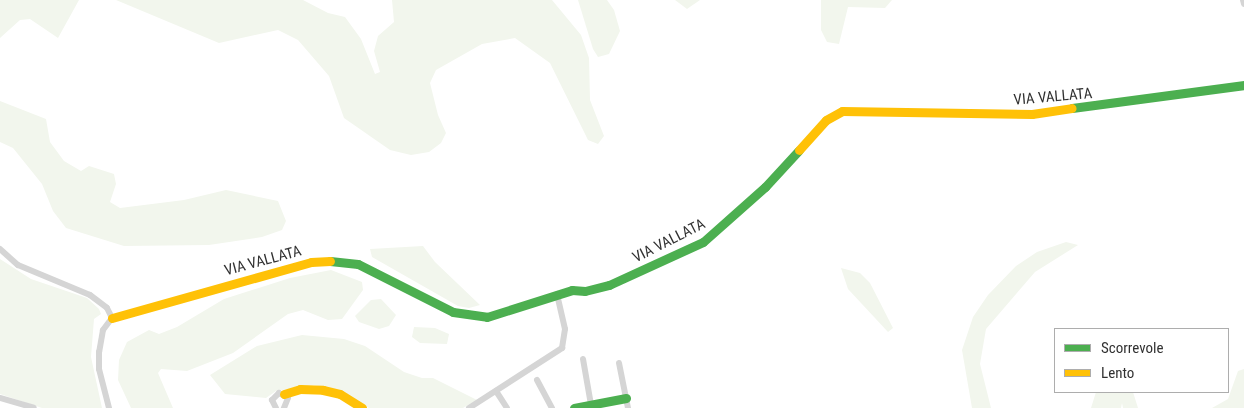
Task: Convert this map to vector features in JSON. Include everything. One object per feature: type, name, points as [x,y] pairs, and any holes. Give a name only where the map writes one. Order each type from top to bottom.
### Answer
[{"type":"street","points":[[1243,0],[1244,4]]},
{"type":"street","name":"VIA VALLATA","points":[[112,318],[301,265],[326,261],[358,264],[453,312],[487,317],[557,294],[610,285],[708,239],[765,187],[816,130],[842,111],[879,109],[1032,114],[1244,84]]},
{"type":"street","points":[[0,249],[22,267],[98,300],[107,308],[112,318],[103,330],[99,352],[99,369],[109,408]]},
{"type":"street","points":[[469,408],[562,348],[566,338],[557,294]]},
{"type":"street","points":[[584,359],[591,405]]},
{"type":"street","points":[[619,363],[628,408]]},
{"type":"street","points":[[537,380],[552,408]]},
{"type":"street","points":[[276,408],[273,397],[300,389],[323,390],[344,396],[362,408]]},
{"type":"street","points":[[496,391],[507,408]]},
{"type":"street","points":[[284,394],[288,400],[284,408]]},
{"type":"street","points":[[0,398],[34,408]]},
{"type":"street","points":[[574,408],[626,398]]},
{"type":"shaded area","points":[[0,0],[79,0],[58,38],[30,19],[20,20],[0,38]]},
{"type":"shaded area","points":[[116,0],[303,0],[328,13],[345,17],[361,39],[375,74],[380,72],[374,51],[378,36],[394,22],[392,0],[552,0],[581,35],[589,58],[590,100],[604,136],[598,144],[588,140],[550,63],[515,38],[482,44],[436,70],[430,83],[438,115],[446,133],[441,143],[429,152],[411,155],[390,150],[344,118],[329,76],[298,40],[278,30],[219,43]]},
{"type":"shaded area","points":[[578,0],[607,0],[614,10],[620,31],[609,54],[598,57],[593,49]]},
{"type":"shaded area","points":[[675,0],[700,0],[687,9]]},
{"type":"shaded area","points":[[821,0],[892,0],[885,8],[848,7],[839,44],[827,42],[821,30]]},
{"type":"shaded area","points":[[0,101],[46,119],[50,142],[64,161],[81,171],[89,166],[114,174],[116,184],[110,202],[120,208],[184,200],[226,190],[278,201],[286,221],[282,230],[262,237],[209,245],[124,246],[66,228],[53,211],[42,184],[13,148],[0,142]]},
{"type":"shaded area","points":[[1066,242],[1078,245],[1035,272],[986,329],[980,364],[991,408],[972,408],[962,350],[973,317],[988,295],[1016,266],[1037,252]]},
{"type":"shaded area","points":[[423,246],[435,262],[480,305],[469,308],[458,306],[372,257],[370,249]]},
{"type":"shaded area","points":[[0,259],[31,279],[87,298],[99,309],[101,314],[94,319],[91,357],[102,408],[42,408],[0,394]]},
{"type":"shaded area","points":[[841,268],[860,273],[870,283],[893,328],[888,332],[848,289]]},
{"type":"shaded area","points":[[331,270],[362,282],[363,290],[342,319],[328,320],[303,310],[288,314],[233,353],[187,371],[161,369],[158,373],[173,408],[131,408],[118,380],[119,360],[127,342],[149,330],[159,334],[177,327],[224,299],[290,278]]},
{"type":"shaded area","points":[[381,299],[396,315],[389,326],[379,329],[359,322],[355,316],[371,300]]},
{"type":"shaded area","points":[[414,327],[435,328],[449,334],[447,344],[420,343],[412,337]]},
{"type":"shaded area","points":[[302,335],[344,339],[365,346],[404,372],[422,378],[433,378],[477,400],[463,408],[369,408],[340,390],[314,385],[276,391],[266,398],[225,394],[210,375],[257,346]]},
{"type":"shaded area","points":[[1244,369],[1244,408],[1212,408],[1228,399],[1238,371]]},
{"type":"shaded area","points":[[1096,393],[1133,393],[1138,408],[1123,408],[1122,403],[1121,408],[1091,408]]},
{"type":"traffic: fast","points":[[1072,108],[1244,85]]},
{"type":"traffic: fast","points":[[330,261],[358,264],[453,312],[487,317],[572,290],[585,291],[609,285],[703,242],[765,187],[799,150]]},
{"type":"traffic: fast","points":[[574,408],[626,398]]},
{"type":"traffic: slow","points":[[799,150],[826,120],[842,111],[1032,114],[1072,108]]},
{"type":"traffic: slow","points":[[112,318],[311,262],[330,261]]},
{"type":"traffic: slow","points":[[284,394],[300,389],[323,390],[340,394],[362,408]]}]
